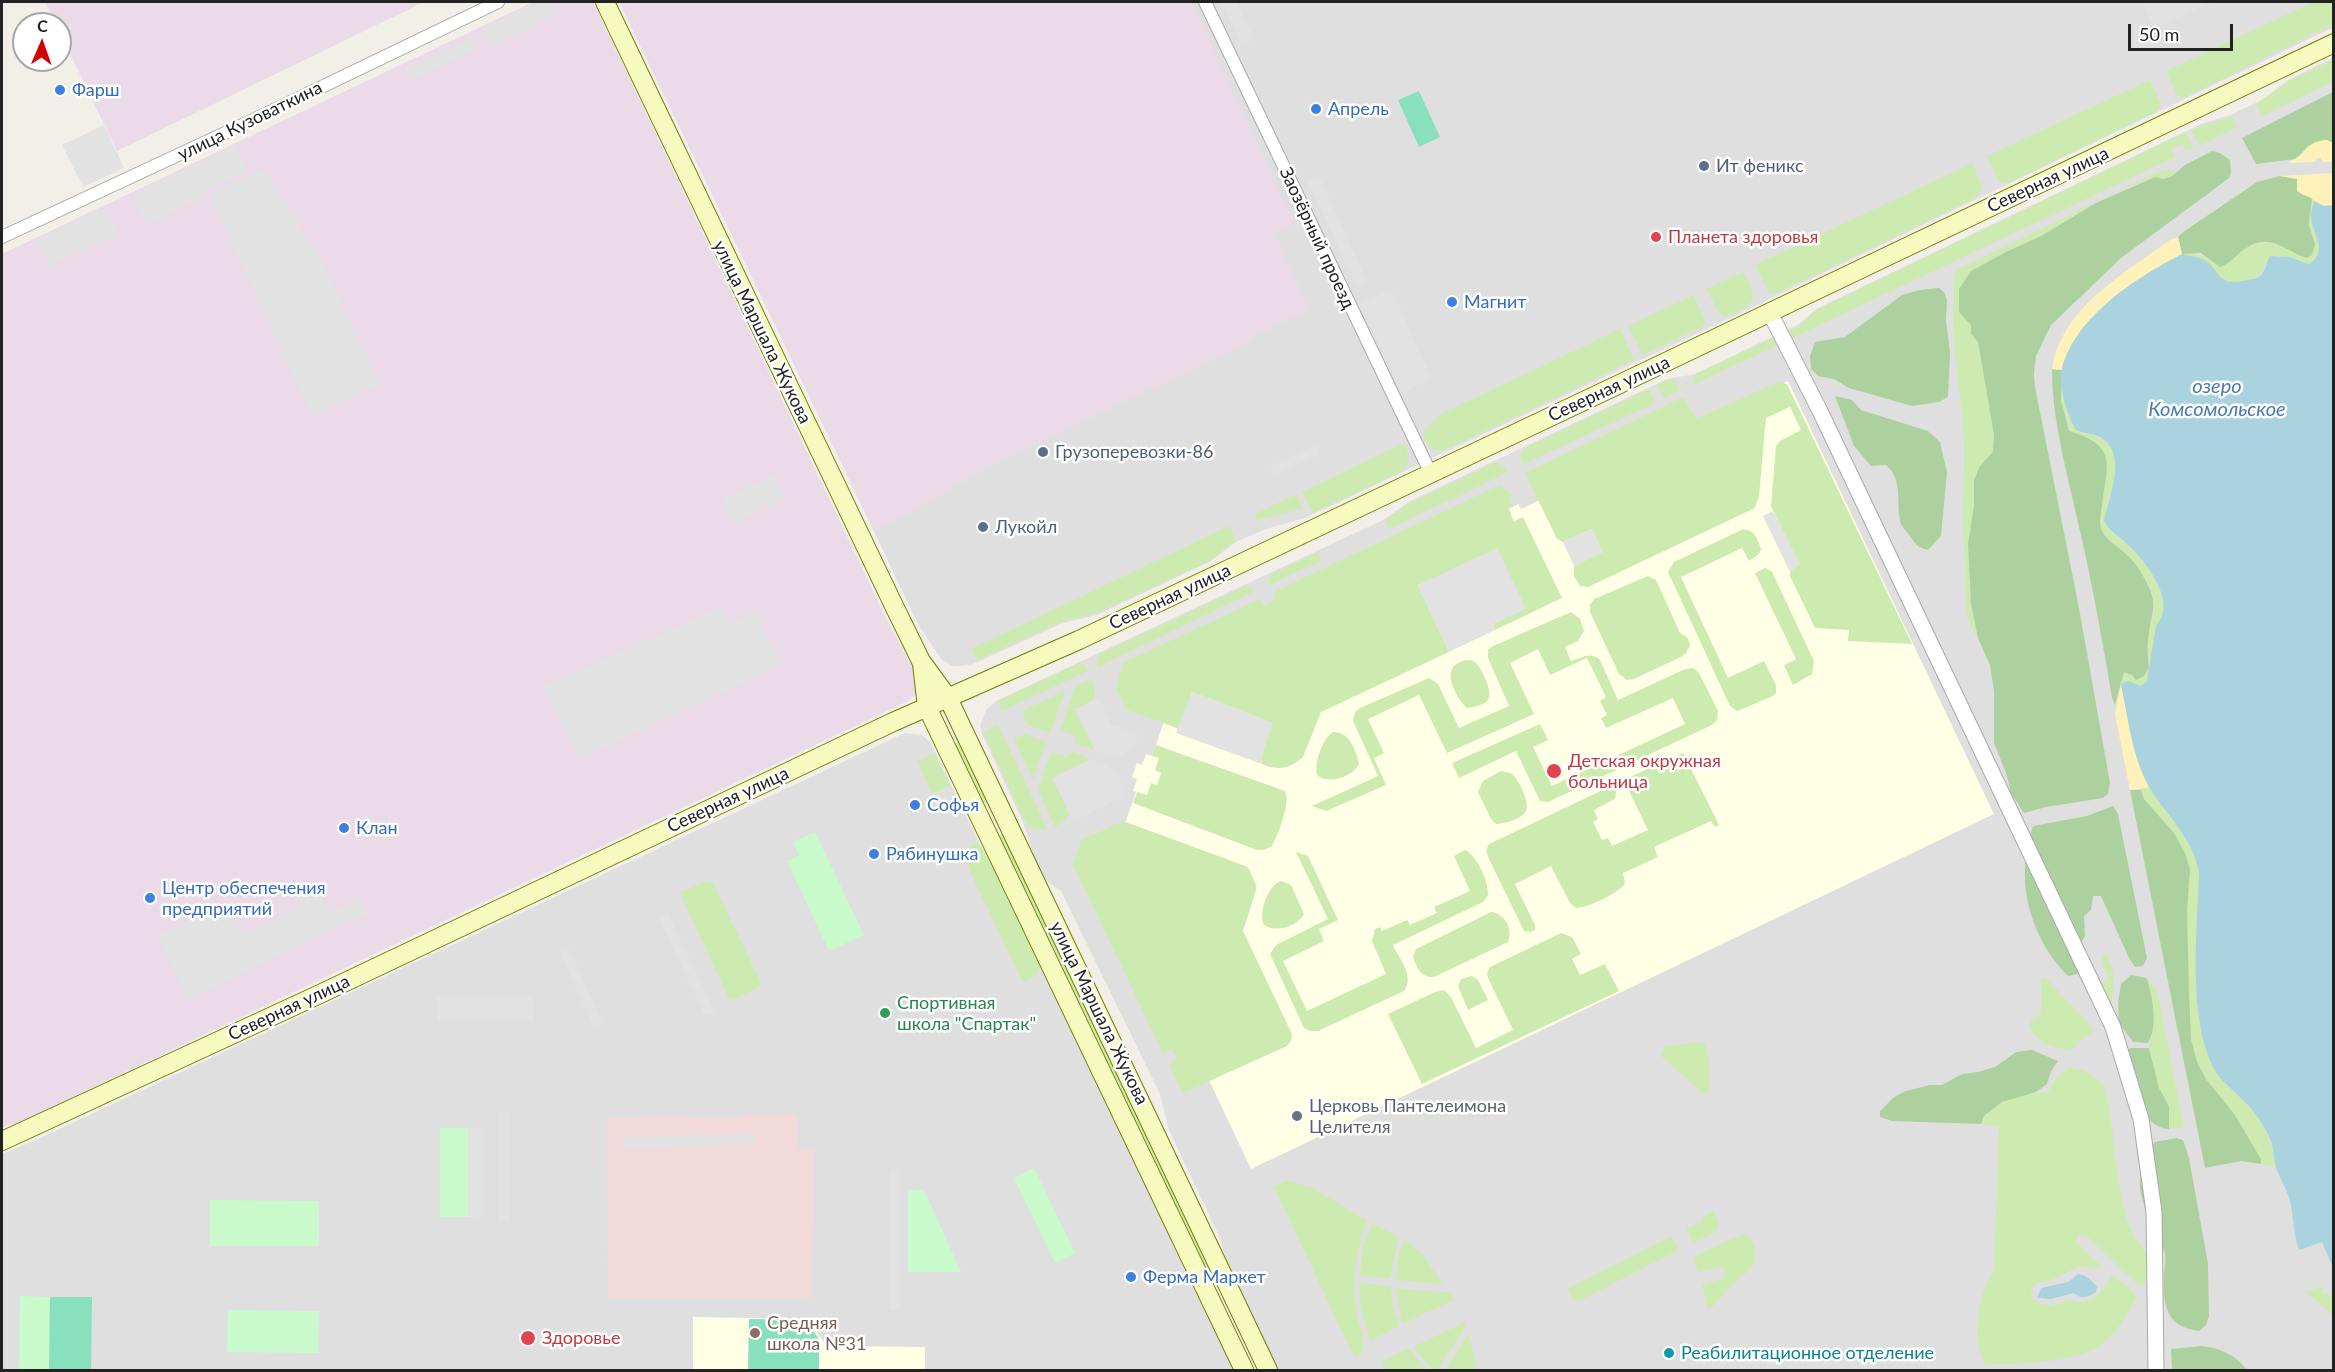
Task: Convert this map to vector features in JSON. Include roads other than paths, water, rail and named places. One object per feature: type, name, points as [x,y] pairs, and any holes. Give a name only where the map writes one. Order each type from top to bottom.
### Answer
[{"type":"main road","name":"улица Маршала Жукова","points":[[605,2],[921,661],[948,698],[1268,1371]]},
{"type":"main road","name":"Северная улица","points":[[2,1141],[228,1037],[927,707],[1079,640],[2334,43]]},
{"type":"main road","name":"улица Маршала Жукова","points":[[921,661],[927,707],[1244,1371]]},
{"type":"main road","points":[[982,820],[1002,810]]},
{"type":"street","name":"улица Кузоваткина","points":[[2,237],[498,2]]},
{"type":"street","name":"Заозёрный проезд","points":[[1205,2],[1431,474]]},
{"type":"street","points":[[1770,313],[1820,411],[2113,1027],[2141,1119],[2154,1212],[2156,1371]]},
{"type":"water","name":"озеро Комсомольское","points":[[2314,201],[2324,206],[2334,205],[2333,1268],[2322,1242],[2299,1250],[2290,1201],[2276,1167],[2269,1136],[2252,1110],[2219,1076],[2204,1044],[2197,997],[2196,971],[2199,874],[2186,839],[2149,787],[2138,763],[2121,684],[2128,681],[2141,686],[2147,681],[2156,626],[2162,616],[2164,605],[2156,581],[2149,569],[2104,521],[2114,478],[2114,456],[2103,439],[2076,430],[2069,417],[2061,383],[2062,368],[2069,349],[2080,331],[2094,315],[2128,286],[2182,254],[2206,261],[2229,282],[2254,279],[2260,276],[2270,256],[2289,257],[2309,264],[2315,259],[2319,248],[2311,216]]},
{"type":"water","points":[[2078,1274],[2091,1280],[2097,1287],[2096,1292],[2085,1297],[2074,1293],[2051,1299],[2037,1298],[2041,1288],[2068,1282]]},
{"type":"place","name":"Фарш","points":[[60,90]]},
{"type":"place","name":"Апрель","points":[[1316,109]]},
{"type":"place","name":"Ит феникс","points":[[1704,166]]},
{"type":"place","name":"Планета здоровья","points":[[1656,237]]},
{"type":"place","name":"Магнит","points":[[1452,302]]},
{"type":"place","name":"Грузоперевозки-86","points":[[1043,452]]},
{"type":"place","name":"Лукойл","points":[[983,527]]},
{"type":"place","name":"Детская окружная больница","points":[[1554,771]]},
{"type":"place","name":"Софья","points":[[915,805]]},
{"type":"place","name":"Клан","points":[[344,828]]},
{"type":"place","name":"Рябинушка","points":[[874,854]]},
{"type":"place","name":"Центр обеспечения предприятий","points":[[150,898]]},
{"type":"place","name":"Спортивная школа \"Спартак\"","points":[[885,1013]]},
{"type":"place","name":"Церковь Пантелеимона Целителя","points":[[1297,1116]]},
{"type":"place","name":"Ферма Маркет","points":[[1131,1277]]},
{"type":"place","name":"Средняя школа №31","points":[[755,1333]]},
{"type":"place","name":"Здоровье","points":[[528,1338]]},
{"type":"place","name":"Реабилитационное отделение","points":[[1669,1353]]}]
